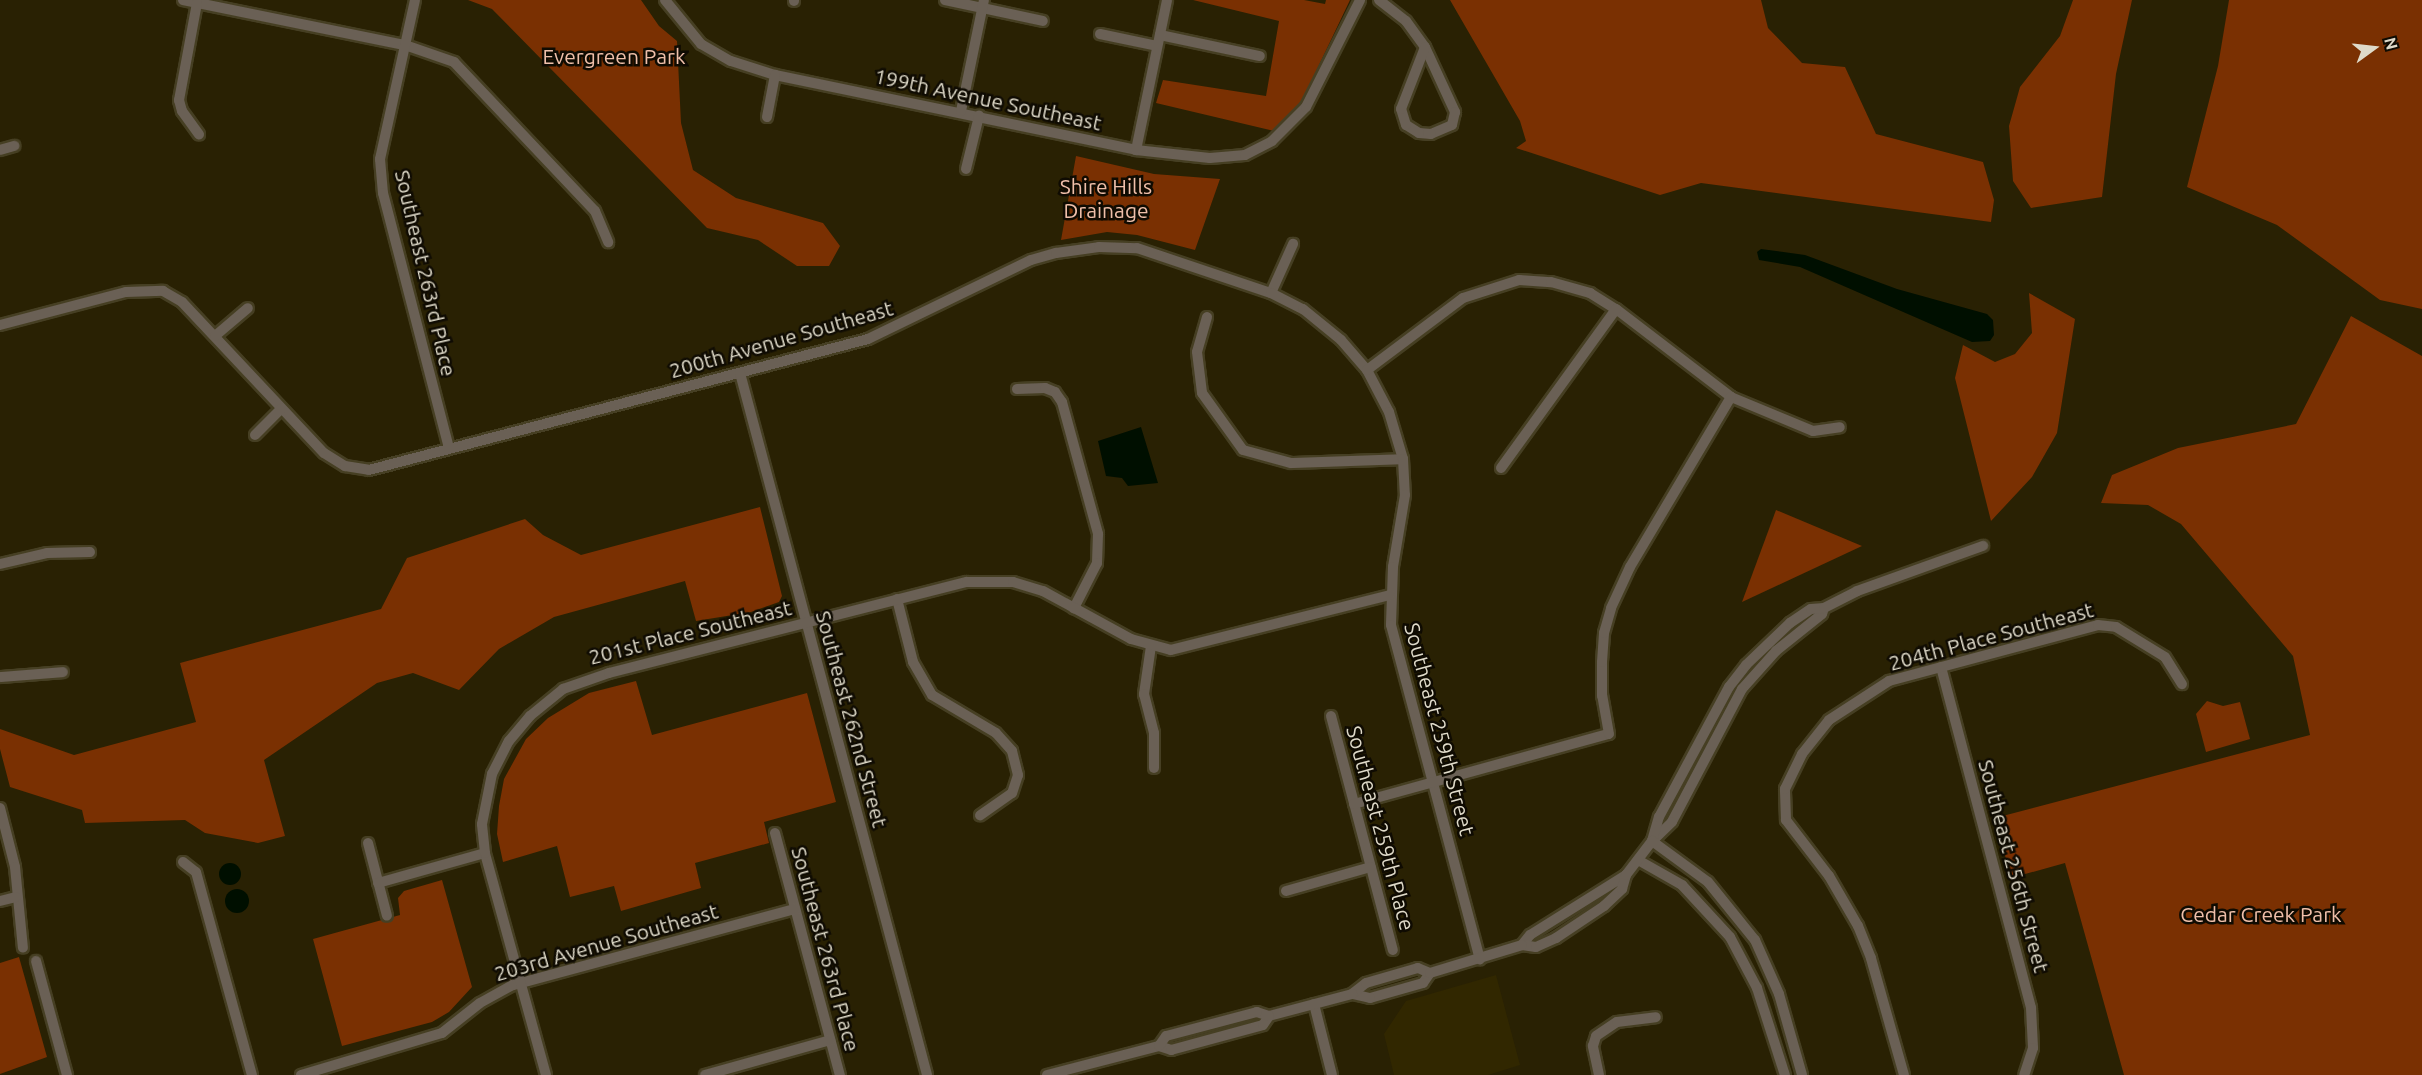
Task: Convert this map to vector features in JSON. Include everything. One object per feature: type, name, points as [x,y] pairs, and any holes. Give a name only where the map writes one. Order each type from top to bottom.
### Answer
[{"type":"street","points":[[183,0],[405,45],[444,57],[462,69],[595,211],[608,242]]},
{"type":"street","name":"Southeast 263rd Place","points":[[415,0],[380,159],[383,193],[449,449]]},
{"type":"street","name":"199th Avenue Southeast","points":[[665,0],[701,44],[731,61],[775,75],[961,111],[1136,150],[1210,158],[1245,154],[1272,141],[1306,107],[1360,0]]},
{"type":"street","points":[[945,0],[983,4],[1043,21]]},
{"type":"street","points":[[1136,150],[1167,0]]},
{"type":"street","points":[[1379,0],[1406,21],[1425,47],[1455,112],[1452,125],[1431,134],[1419,133],[1406,125],[1401,110],[1425,47]]},
{"type":"street","points":[[197,3],[180,100],[182,111],[199,134]]},
{"type":"street","points":[[961,111],[983,4]]},
{"type":"street","points":[[1100,34],[1260,56]]},
{"type":"street","points":[[767,117],[775,75]]},
{"type":"street","points":[[966,169],[979,116]]},
{"type":"street","points":[[0,150],[14,146]]},
{"type":"street","points":[[1271,293],[1293,244]]},
{"type":"street","name":"200th Avenue Southeast","points":[[281,409],[324,453],[345,466],[369,470],[740,373],[889,331],[1031,260],[1076,250],[1117,247],[1156,252],[1271,293],[1318,322],[1367,370]]},
{"type":"street","points":[[1367,370],[1463,297],[1519,280],[1566,285],[1616,309],[1731,397],[1813,431],[1840,427]]},
{"type":"street","points":[[0,325],[144,289],[163,291],[182,302],[281,409],[255,435]]},
{"type":"street","points":[[215,336],[248,308]]},
{"type":"street","points":[[1501,468],[1616,309]]},
{"type":"street","points":[[1207,317],[1197,352],[1202,393],[1243,450],[1291,464],[1402,459]]},
{"type":"street","name":"Southeast 259th Street","points":[[1367,370],[1389,412],[1402,459],[1405,495],[1390,595],[1397,651],[1480,959]]},
{"type":"street","name":"Southeast 262nd Street","points":[[740,373],[927,1075]]},
{"type":"street","points":[[1017,389],[1046,388],[1055,392],[1062,402],[1095,523],[1099,543],[1096,563],[1074,608]]},
{"type":"street","points":[[1354,804],[1609,734],[1602,696],[1602,662],[1604,633],[1611,608],[1630,567],[1731,397]]},
{"type":"street","points":[[1047,1075],[1159,1046],[1171,1050],[1205,1041],[1263,1025],[1269,1016],[1352,994],[1366,983],[1418,968],[1430,973],[1522,945],[1530,935],[1626,875],[1652,841],[1659,817],[1729,687],[1746,665],[1790,623],[1810,609],[1824,608],[1857,591],[1983,546]]},
{"type":"street","points":[[0,564],[47,553],[90,552]]},
{"type":"street","name":"201st Place Southeast","points":[[546,1075],[485,853],[483,824],[487,790],[509,741],[542,704],[574,683],[806,622],[991,580],[1043,591],[1151,646]]},
{"type":"street","points":[[1154,768],[1155,742],[1144,694],[1151,646],[1171,650],[1191,646],[1390,595]]},
{"type":"street","points":[[897,600],[913,662],[928,689],[951,709],[996,733],[1012,751],[1018,775],[1011,793],[980,815]]},
{"type":"street","name":"204th Place Southeast","points":[[1904,1075],[1871,958],[1858,926],[1829,876],[1791,829],[1783,810],[1785,789],[1802,754],[1829,720],[1889,681],[2098,625],[2116,627],[2164,657],[2181,684]]},
{"type":"street","name":"Southeast 256th Street","points":[[1941,667],[2031,1008],[2033,1048],[2024,1075]]},
{"type":"street","points":[[0,677],[63,672]]},
{"type":"street","name":"Southeast 259th Place","points":[[1331,716],[1393,950]]},
{"type":"street","points":[[0,808],[15,867],[16,897],[23,948]]},
{"type":"street","name":"Southeast 263rd Place","points":[[775,833],[840,1075]]},
{"type":"street","points":[[1652,841],[1708,882],[1755,940],[1779,993],[1802,1075]]},
{"type":"street","points":[[368,843],[387,916]]},
{"type":"street","points":[[378,883],[485,853]]},
{"type":"street","points":[[1638,860],[1682,885],[1730,937],[1758,988],[1785,1075]]},
{"type":"street","points":[[183,862],[196,872],[252,1075]]},
{"type":"street","points":[[1286,891],[1371,867]]},
{"type":"street","points":[[0,901],[16,897]]},
{"type":"street","name":"203rd Avenue Southeast","points":[[301,1075],[442,1033],[498,991],[520,983],[795,909]]},
{"type":"street","points":[[36,961],[67,1075]]},
{"type":"street","points":[[1314,1004],[1332,1075]]},
{"type":"street","points":[[1599,1075],[1593,1046],[1596,1036],[1617,1022],[1656,1017]]},
{"type":"street","points":[[705,1075],[830,1040]]},
{"type":"shaded area","points":[[1761,249],[1805,255],[1897,289],[1987,314],[1993,320],[1994,335],[1990,341],[1972,342],[1800,267],[1759,260],[1757,252]]},
{"type":"shaded area","points":[[1141,427],[1158,483],[1128,486],[1122,478],[1106,476],[1098,441]]},
{"type":"shaded area","points":[[230,863],[238,866],[241,874],[238,882],[230,885],[222,882],[219,874],[222,866]]},
{"type":"shaded area","points":[[237,889],[245,893],[249,901],[245,909],[237,913],[229,909],[225,901],[229,893]]},
{"type":"shaded area","points":[[1496,975],[1520,1065],[1488,1075],[1394,1075],[1384,1034],[1406,1001]]},
{"type":"green space","name":"Evergreen Park","points":[[468,0],[641,0],[659,26],[677,41],[681,123],[693,170],[736,198],[823,223],[840,246],[829,266],[797,266],[758,240],[707,228],[492,9]]},
{"type":"green space","points":[[1193,0],[1304,0],[1325,4],[1326,0],[1350,0],[1300,105],[1274,131],[1156,103],[1163,80],[1266,96],[1279,21]]},
{"type":"green space","points":[[1450,0],[1761,0],[1768,28],[1802,63],[1845,67],[1876,134],[1983,162],[1994,200],[1991,222],[1701,183],[1660,195],[1516,148],[1526,141],[1520,121]]},
{"type":"green space","points":[[2073,0],[2132,0],[2116,74],[2102,197],[2031,208],[2013,181],[2009,126],[2020,87],[2060,36]]},
{"type":"green space","points":[[2229,0],[2422,0],[2422,309],[2380,300],[2277,225],[2187,187],[2218,66]]},
{"type":"green space","name":"Shire Hills Drainage","points":[[1076,156],[1154,174],[1220,179],[1195,250],[1137,235],[1107,232],[1061,240]]},
{"type":"green space","points":[[2029,293],[2075,319],[2057,433],[2032,477],[1991,521],[1955,378],[1963,345],[1995,362],[2015,354],[2032,333]]},
{"type":"green space","name":"Cedar Creek Park","points":[[2351,316],[2422,356],[2422,1075],[2124,1075],[2065,863],[2011,878],[1995,818],[2310,735],[2293,656],[2181,524],[2148,505],[2101,503],[2112,475],[2178,448],[2296,424]]},
{"type":"green space","points":[[760,507],[782,596],[779,602],[751,612],[696,621],[685,581],[554,617],[499,649],[459,690],[413,673],[377,683],[264,760],[285,836],[258,843],[205,833],[185,820],[85,823],[82,810],[10,787],[0,749],[0,729],[74,755],[196,722],[180,663],[381,609],[407,558],[525,519],[543,535],[581,555]]},
{"type":"green space","points":[[1776,510],[1862,546],[1742,602]]},
{"type":"green space","points":[[636,681],[652,735],[807,693],[836,802],[764,822],[769,843],[695,863],[701,888],[621,911],[614,886],[570,897],[557,846],[503,862],[497,834],[504,779],[526,739],[548,718],[589,693]]},
{"type":"green space","points":[[2207,701],[2223,706],[2240,702],[2250,739],[2206,752],[2196,714]]},
{"type":"green space","points":[[442,880],[472,987],[449,1012],[432,1022],[342,1046],[313,939],[400,915],[398,898],[404,891]]},
{"type":"green space","points":[[19,957],[47,1057],[0,1074],[0,963]]}]
